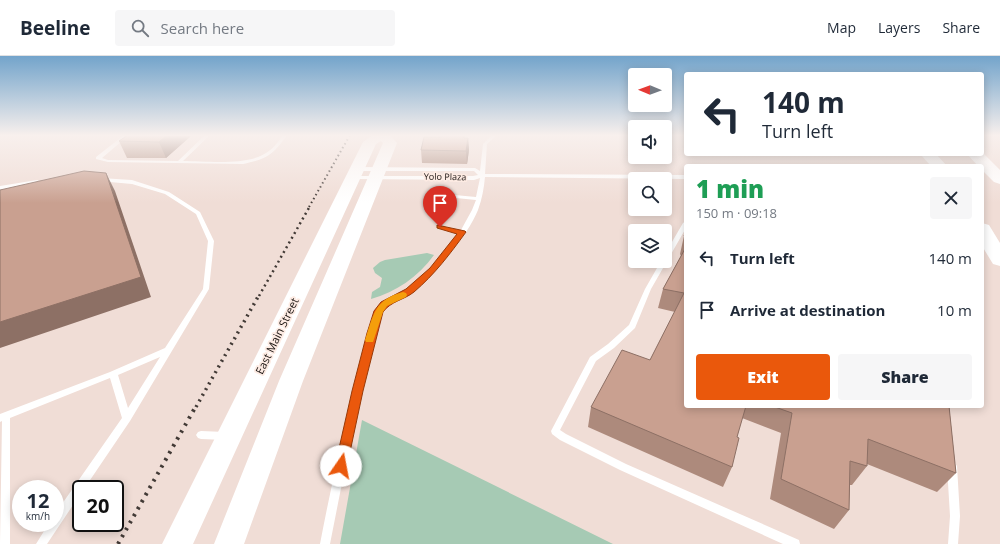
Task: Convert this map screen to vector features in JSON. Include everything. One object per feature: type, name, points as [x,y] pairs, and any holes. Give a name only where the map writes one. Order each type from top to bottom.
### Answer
[{"type":"highway","points":[[979,158],[1000,179]]},
{"type":"highway","points":[[984,232],[1000,260]]},
{"type":"main road","name":"East Main Street","points":[[229,544],[291,381],[366,173],[368,158]]},
{"type":"main road","name":"East Main Street","points":[[177,544],[229,436],[366,173],[378,158]]},
{"type":"lane","points":[[98,158],[108,161],[243,163],[259,158]]},
{"type":"lane","points":[[179,162],[184,158]]},
{"type":"lane","points":[[325,544],[358,391],[378,311],[384,304],[409,291],[434,270],[462,232],[479,199],[484,158]]},
{"type":"lane","name":"Yolo Plaza","points":[[366,173],[474,178],[482,175],[684,178]]},
{"type":"lane","points":[[64,510],[126,418],[206,289],[211,241],[198,213],[167,193],[132,182],[96,180]]},
{"type":"lane","points":[[0,188],[46,182]]},
{"type":"lane","points":[[446,195],[479,199]]},
{"type":"lane","points":[[672,246],[684,225]]},
{"type":"lane","points":[[440,227],[462,232]]},
{"type":"lane","points":[[660,268],[648,289],[632,326],[611,346],[593,359],[555,431],[563,437],[623,467],[795,544]]},
{"type":"lane","points":[[5,544],[3,416],[113,374],[168,350]]},
{"type":"lane","points":[[113,374],[126,418]]},
{"type":"lane","points":[[201,436],[229,436]]},
{"type":"lane","points":[[952,456],[955,516],[953,544]]},
{"type":"lane","points":[[41,544],[49,532]]},
{"type":"green space","points":[[427,253],[434,255],[414,277],[398,288],[371,299],[372,292],[380,287],[382,278],[375,273],[373,268],[380,262]]},
{"type":"green space","points":[[362,420],[613,544],[340,544]]},
{"type":"building","points":[[84,171],[106,173],[141,277],[0,322],[0,190]]},
{"type":"building","points":[[684,251],[684,293],[663,289]]},
{"type":"building","points":[[684,293],[684,408],[745,408],[737,437],[739,438],[732,467],[591,407],[622,350],[650,360]]},
{"type":"building","points":[[778,408],[949,408],[956,473],[868,439],[867,466],[850,461],[849,510],[781,479],[792,413]]},
{"type":"railway","points":[[309,207],[337,158]]},
{"type":"railway","points":[[259,296],[310,206]]},
{"type":"railway","points":[[196,407],[259,295]]},
{"type":"railway","points":[[118,544],[196,406]]},
{"type":"slow traffic","points":[[370,340],[378,311],[384,304],[403,295]]},
{"type":"route","points":[[341,466],[378,311],[384,304],[409,291],[434,270],[462,232],[440,227]]}]
